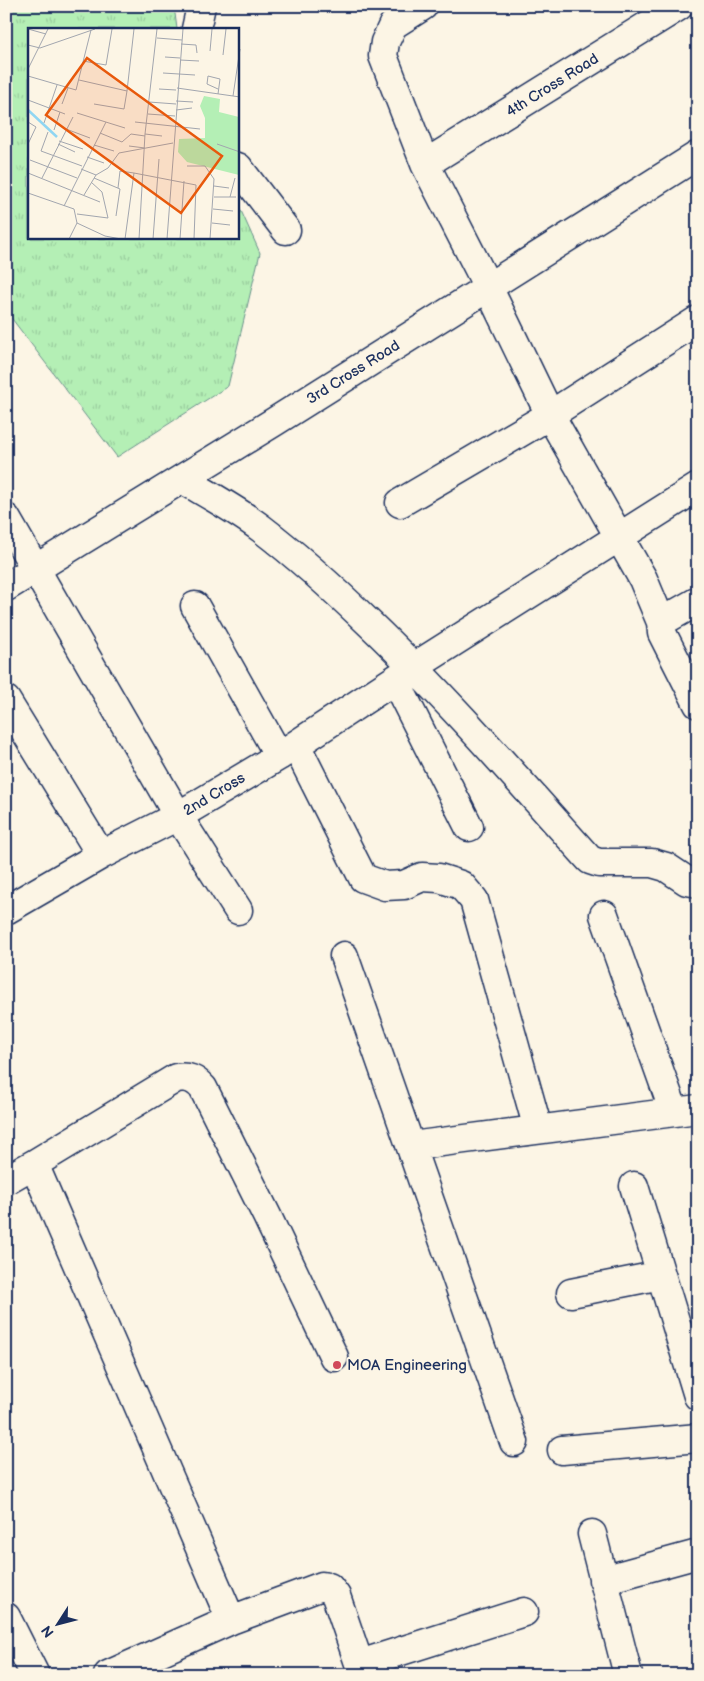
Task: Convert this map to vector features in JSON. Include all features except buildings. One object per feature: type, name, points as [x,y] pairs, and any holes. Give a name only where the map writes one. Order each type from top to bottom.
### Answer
[{"type":"street","points":[[196,28],[201,6]]},
{"type":"street","points":[[423,6],[393,25],[385,42],[383,58],[425,164],[488,287],[550,415],[643,579],[661,622],[662,633],[698,704]]},
{"type":"street","name":"4th Cross Road","points":[[425,164],[679,6]]},
{"type":"street","name":"3rd Cross Road","points":[[6,587],[698,156]]},
{"type":"street","points":[[239,168],[286,230]]},
{"type":"street","points":[[400,503],[550,415],[698,320]]},
{"type":"street","points":[[182,479],[262,529],[320,578],[405,673],[496,754],[590,860],[599,863],[652,863],[666,867],[687,881],[698,883]]},
{"type":"street","name":"2nd Cross","points":[[6,910],[101,855],[178,816],[287,750],[698,487]]},
{"type":"street","points":[[6,518],[178,816],[238,910]]},
{"type":"street","points":[[661,622],[698,601]]},
{"type":"street","points":[[194,606],[287,750],[363,878],[385,886],[404,885],[422,877],[439,878],[461,885],[474,900],[538,1129]]},
{"type":"street","points":[[405,673],[469,827]]},
{"type":"street","points":[[6,700],[101,855]]},
{"type":"street","points":[[411,1146],[686,1111],[604,915]]},
{"type":"street","points":[[344,956],[514,1442]]},
{"type":"street","points":[[6,1180],[176,1078],[186,1076],[196,1081],[203,1088],[334,1357]]},
{"type":"street","points":[[34,1164],[231,1620]]},
{"type":"street","points":[[634,1186],[698,1396]]},
{"type":"street","points":[[571,1293],[661,1275]]},
{"type":"street","points":[[562,1450],[698,1438]]},
{"type":"street","points":[[592,1534],[628,1675]]},
{"type":"street","points":[[603,1580],[698,1554]]},
{"type":"street","points":[[108,1675],[231,1620],[322,1586],[330,1587],[336,1596],[362,1669],[524,1612]]},
{"type":"street","points":[[6,1617],[35,1675]]},
{"type":"green space","points":[[6,6],[174,6],[177,28],[28,28],[28,239],[239,239],[239,206],[260,253],[228,386],[117,457],[6,311]]},
{"type":"place","name":"MOA Engineering","points":[[337,1365]]}]
